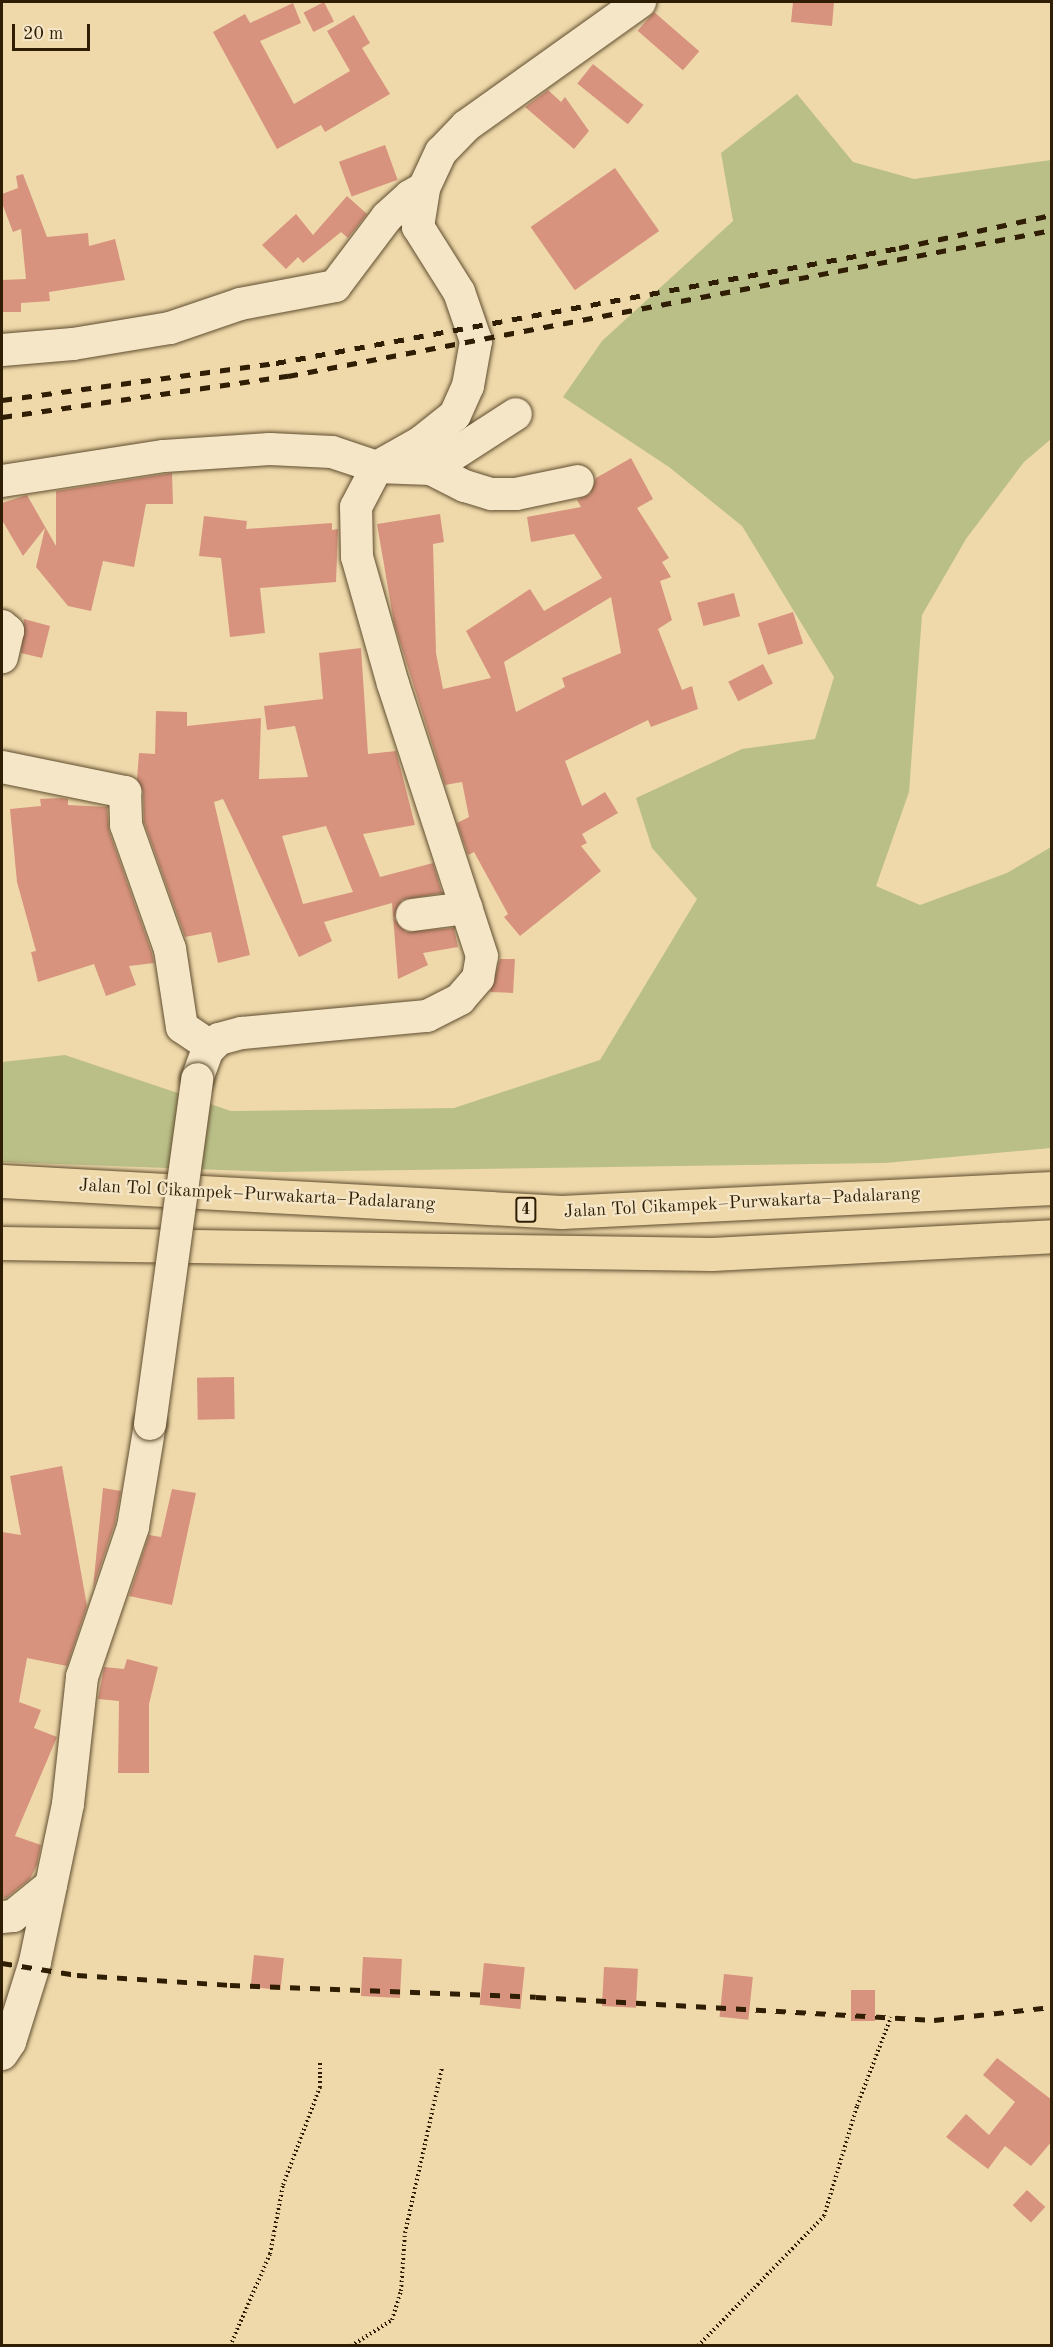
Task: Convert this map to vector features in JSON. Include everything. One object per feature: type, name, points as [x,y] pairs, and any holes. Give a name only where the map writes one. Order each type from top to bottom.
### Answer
[{"type":"highway","name":"Jalan Tol Cikampek–Purwakarta–Padalarang","points":[[2,1181],[561,1212],[1052,1188]]},
{"type":"highway","name":"Jalan Tol Cikampek–Purwakarta–Padalarang","points":[[2,1243],[712,1254],[1052,1236]]},
{"type":"street","points":[[2,2054],[9,2042],[35,1962],[68,1804],[82,1677],[133,1527],[150,1424],[197,1079],[210,1046],[219,1039],[242,1033],[404,1020],[447,1010],[472,988],[482,966],[467,908],[357,557],[356,507],[377,467],[421,442],[455,415],[468,386],[476,341],[459,292],[418,227],[424,188],[441,152],[466,126],[640,2]]},
{"type":"street","points":[[2,350],[73,344],[170,328],[240,304],[335,286],[387,217],[410,196],[424,188]]},
{"type":"street","points":[[431,469],[516,414]]},
{"type":"street","points":[[2,481],[164,456],[270,449],[332,452],[377,467],[431,469],[465,486],[492,494],[516,494],[578,481]]},
{"type":"street","points":[[2,626],[8,631],[2,657]]},
{"type":"street","points":[[2,767],[125,792],[126,825],[170,950],[182,1027],[210,1046]]},
{"type":"street","points":[[412,915],[467,908]]},
{"type":"street","points":[[2,1917],[13,1916],[51,1885]]},
{"type":"path","points":[[698,2346],[824,2216],[857,2106],[891,2017]]},
{"type":"path","points":[[230,2346],[270,2254],[283,2185],[320,2087],[320,2060]]},
{"type":"path","points":[[351,2346],[392,2320],[400,2292],[405,2233],[441,2068]]},
{"type":"green space","points":[[797,94],[853,162],[914,179],[1051,160],[1051,439],[1024,462],[966,539],[922,615],[909,792],[876,886],[920,905],[1007,873],[1051,847],[1051,1148],[885,1163],[278,1172],[2,1162],[2,1062],[65,1055],[231,1111],[454,1108],[600,1060],[697,899],[652,848],[636,798],[742,749],[815,739],[834,677],[742,526],[669,467],[563,397],[602,341],[733,221],[721,153]]},
{"type":"building","points":[[324,2],[334,22],[313,32],[304,12]]},
{"type":"building","points":[[793,2],[834,2],[832,26],[791,22]]},
{"type":"building","points":[[293,3],[301,23],[260,41],[294,104],[350,71],[327,31],[354,15],[370,43],[362,48],[390,94],[325,132],[321,125],[277,149],[213,32],[245,14],[250,23]]},
{"type":"building","points":[[654,12],[699,51],[683,70],[638,31]]},
{"type":"building","points":[[593,64],[644,105],[628,124],[577,83]]},
{"type":"building","points":[[548,90],[561,102],[565,97],[589,131],[574,149],[525,107]]},
{"type":"building","points":[[385,145],[398,180],[352,197],[339,162]]},
{"type":"building","points":[[615,168],[659,231],[575,290],[531,227]]},
{"type":"building","points":[[23,174],[47,237],[88,233],[89,246],[115,239],[125,280],[49,292],[50,301],[21,303],[21,312],[2,312],[2,280],[26,279],[21,229],[13,232],[2,203],[2,194],[18,188],[16,176]]},
{"type":"building","points":[[347,196],[367,214],[348,238],[341,232],[303,263],[298,257],[286,269],[262,245],[296,214],[313,235]]},
{"type":"building","points":[[631,458],[653,499],[637,508],[669,558],[662,562],[671,577],[660,581],[672,620],[658,629],[682,690],[692,686],[698,709],[651,727],[648,720],[565,761],[582,806],[605,792],[618,813],[582,834],[587,843],[581,846],[601,871],[520,936],[504,917],[508,914],[474,852],[468,855],[457,823],[469,817],[462,782],[445,785],[394,623],[377,524],[440,514],[444,542],[433,544],[436,653],[443,689],[491,678],[466,631],[530,589],[544,611],[602,578],[574,534],[531,542],[527,517],[581,507],[577,500],[590,494],[596,478]],"holes":[[[611,597],[621,653],[562,678],[565,687],[516,712],[504,662]]]},
{"type":"building","points":[[172,473],[173,504],[146,504],[134,567],[103,561],[91,611],[68,606],[36,567],[45,528],[23,556],[2,520],[2,503],[27,495],[56,546],[56,491]]},
{"type":"building","points":[[204,516],[247,521],[246,529],[332,523],[332,530],[338,529],[336,582],[260,588],[265,633],[230,637],[221,558],[199,556]]},
{"type":"building","points":[[734,593],[740,616],[704,626],[697,603]]},
{"type":"building","points":[[793,612],[803,643],[768,655],[758,623]]},
{"type":"building","points":[[24,619],[50,626],[42,658],[21,653]]},
{"type":"building","points":[[361,648],[368,754],[396,751],[415,825],[363,834],[380,877],[433,863],[442,893],[402,900],[394,918],[406,932],[454,928],[458,947],[423,953],[428,965],[398,979],[392,903],[324,922],[332,941],[299,957],[223,799],[214,802],[250,955],[218,963],[211,932],[185,937],[144,822],[143,791],[137,779],[139,753],[155,754],[156,711],[187,712],[187,726],[261,718],[259,779],[308,777],[295,726],[267,730],[264,706],[323,699],[319,653]],"holes":[[[326,826],[353,892],[303,904],[282,836]]]},
{"type":"building","points":[[763,664],[773,684],[738,701],[728,682]]},
{"type":"building","points":[[40,799],[68,799],[68,805],[107,807],[109,831],[152,953],[154,963],[129,966],[136,985],[106,996],[94,964],[38,982],[31,952],[36,951],[17,882],[10,809],[41,806]]},
{"type":"building","points":[[500,959],[515,959],[513,993],[490,992]]},
{"type":"building","points":[[234,1377],[235,1419],[198,1420],[197,1378]]},
{"type":"building","points":[[62,1466],[87,1606],[67,1666],[27,1658],[19,1702],[41,1710],[34,1728],[57,1737],[15,1836],[41,1845],[37,1865],[30,1879],[6,1898],[2,1897],[2,1532],[21,1535],[10,1476]]},
{"type":"building","points":[[103,1488],[121,1491],[115,1523],[93,1588]]},
{"type":"building","points":[[172,1489],[196,1493],[172,1605],[129,1596],[149,1535],[161,1537]]},
{"type":"building","points":[[127,1659],[158,1667],[149,1704],[149,1773],[118,1773],[119,1701],[98,1699],[104,1667],[124,1669]]},
{"type":"building","points":[[254,1955],[284,1958],[280,1990],[251,1987]]},
{"type":"building","points":[[363,1957],[402,1959],[400,1998],[361,1996]]},
{"type":"building","points":[[484,1963],[525,1967],[520,2009],[480,2005]]},
{"type":"building","points":[[604,1967],[638,1969],[636,2008],[602,2006]]},
{"type":"building","points":[[724,1974],[753,1977],[748,2020],[720,2017]]},
{"type":"building","points":[[851,1990],[875,1990],[875,2021],[851,2021]]},
{"type":"building","points":[[997,2058],[1052,2100],[1052,2141],[1031,2166],[1005,2146],[988,2169],[946,2137],[966,2114],[989,2135],[1015,2102],[983,2075]]},
{"type":"building","points":[[1027,2190],[1045,2207],[1031,2222],[1013,2205]]},
{"type":"railway","points":[[2,400],[276,363],[899,248],[1052,215]]},
{"type":"railway","points":[[2,417],[288,376],[1052,230]]},
{"type":"railway","points":[[2,1963],[77,1975],[230,1985],[536,1997],[934,2020],[1052,2007]]}]
